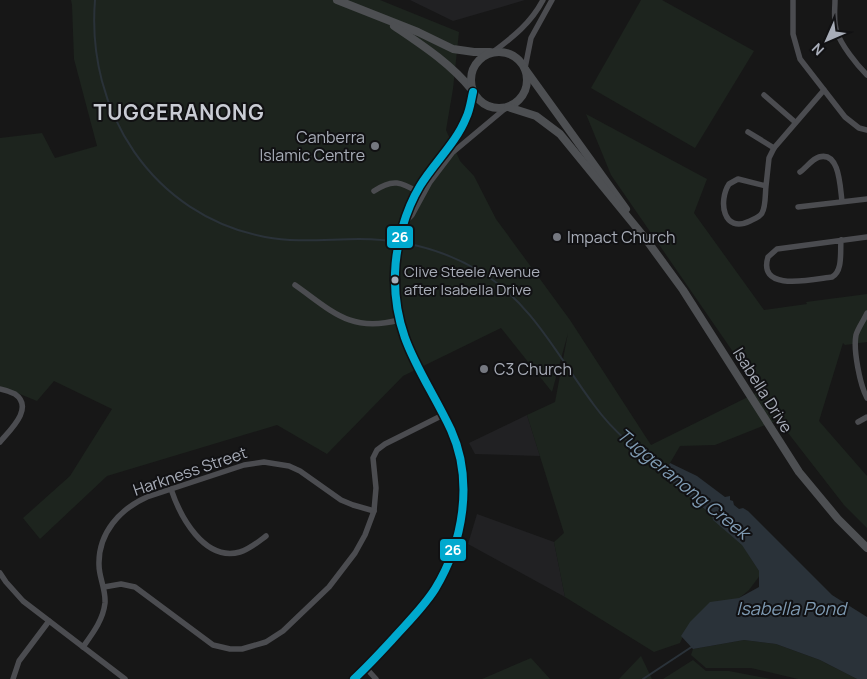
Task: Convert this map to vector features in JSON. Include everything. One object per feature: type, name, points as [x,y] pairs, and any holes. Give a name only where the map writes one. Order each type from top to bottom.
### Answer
[{"type":"main road","points":[[337,0],[418,32],[454,49],[511,54],[519,60],[525,69],[527,83],[524,93],[518,101],[507,107],[496,108],[486,105],[478,99],[447,63],[381,18]]},
{"type":"main road","points":[[473,92],[470,82],[473,67],[483,56],[492,52]]},
{"type":"main road","name":"Isabella Drive","points":[[525,69],[683,290],[804,478],[838,519],[867,548]]},
{"type":"main road","name":"Isabella Drive","points":[[507,107],[536,116],[560,134],[645,238]]},
{"type":"street","points":[[492,52],[524,27],[536,13],[543,0]]},
{"type":"street","points":[[525,69],[531,38],[552,0]]},
{"type":"street","points":[[792,0],[793,34],[800,59],[851,124],[867,130]]},
{"type":"street","points":[[835,0],[835,22],[841,42],[867,75]]},
{"type":"street","points":[[766,186],[738,180],[729,184],[723,206],[724,212],[730,221],[736,225],[742,225],[761,215],[763,211],[766,186],[769,158],[774,148],[824,90]]},
{"type":"street","points":[[354,679],[430,596],[447,569],[457,538],[463,508],[462,468],[454,440],[443,415],[411,354],[399,320],[394,290],[396,260],[406,220],[412,215],[420,193],[467,117],[473,92]]},
{"type":"street","points":[[764,95],[795,122]]},
{"type":"street","points":[[428,180],[452,153],[507,107]]},
{"type":"street","points":[[748,132],[774,148]]},
{"type":"street","points":[[800,172],[819,157],[832,160],[837,168],[842,201]]},
{"type":"street","points":[[374,191],[384,184],[395,182],[420,193]]},
{"type":"street","points":[[798,207],[867,199]]},
{"type":"street","points":[[841,240],[839,270],[837,275],[832,277],[786,283],[776,279],[767,268],[768,257],[772,251],[777,249],[841,240],[867,237]]},
{"type":"street","points":[[295,285],[335,314],[354,323],[374,325],[399,320]]},
{"type":"street","points":[[867,313],[856,335],[857,361],[863,389],[867,398]]},
{"type":"street","points":[[0,389],[16,395],[20,400],[22,408],[19,420],[0,442]]},
{"type":"street","points":[[104,586],[121,584],[135,587],[213,645],[230,649],[254,646],[266,642],[282,631],[328,587],[355,553],[365,535],[374,510],[376,488],[373,458],[377,450],[385,444],[443,415]]},
{"type":"street","points":[[858,422],[867,417]]},
{"type":"street","name":"Harkness Street","points":[[83,647],[96,629],[103,613],[105,602],[104,586],[99,564],[105,535],[112,524],[135,502],[250,463],[277,463],[300,471],[341,500],[374,510]]},
{"type":"street","points":[[171,489],[188,526],[202,541],[217,551],[239,552],[252,547],[266,536]]},
{"type":"street","points":[[0,573],[3,580],[23,601],[125,679]]},
{"type":"street","points":[[13,679],[19,661],[49,621]]},
{"type":"street","points":[[366,668],[376,679]]},
{"type":"shaded area","points":[[71,0],[380,0],[459,32],[453,89],[446,130],[460,161],[474,176],[496,219],[570,320],[651,445],[760,391],[611,175],[586,114],[707,179],[694,213],[764,310],[867,294],[867,342],[845,345],[843,343],[819,421],[867,476],[867,528],[844,505],[778,420],[715,445],[680,446],[663,475],[712,515],[718,523],[742,544],[761,574],[749,590],[726,609],[685,632],[680,643],[654,652],[565,597],[554,542],[564,533],[527,415],[555,402],[568,333],[552,392],[501,328],[403,376],[327,454],[277,425],[107,476],[40,539],[23,518],[70,476],[112,409],[54,381],[37,401],[0,386],[0,138],[42,133],[55,158],[97,146],[74,59]]},
{"type":"shaded area","points":[[410,0],[525,0],[453,21]]},
{"type":"shaded area","points":[[641,0],[662,0],[754,51],[695,148],[591,88]]},
{"type":"shaded area","points":[[527,415],[540,456],[475,454],[469,443]]},
{"type":"shaded area","points":[[477,514],[554,542],[565,597],[468,544]]},
{"type":"shaded area","points":[[744,640],[776,644],[820,660],[857,679],[798,679],[751,668],[706,668],[691,655],[693,649]]},
{"type":"shaded area","points":[[641,656],[652,679],[619,679]]},
{"type":"shaded area","points":[[531,658],[550,679],[482,679]]},
{"type":"shaded area","points":[[693,660],[706,671],[729,671],[771,679],[663,679]]},
{"type":"water","name":"Isabella Pond","points":[[670,463],[697,476],[725,497],[730,496],[730,500],[733,501],[734,505],[739,509],[743,508],[748,511],[832,595],[867,617],[867,679],[857,679],[820,660],[776,644],[744,640],[693,649],[681,636],[690,622],[710,602],[739,598],[759,587],[759,571],[742,545],[713,520],[712,515],[663,475]]},
{"type":"waterway","name":"Tuggeranong Creek","points":[[95,0],[95,41],[102,81],[115,118],[134,152],[159,182],[190,206],[225,225],[265,237],[301,240],[375,239],[407,243],[437,251],[467,264],[499,285],[516,300],[544,332],[610,425],[637,449],[667,471]]},
{"type":"waterway","points":[[643,679],[693,646]]},
{"type":"transit line","name":"26","points":[[354,679],[420,609],[435,589],[453,552],[458,532],[463,491],[462,470],[458,450],[451,430],[412,355],[405,337],[399,318],[395,273],[399,239],[410,206],[420,186],[462,127],[473,92]]},
{"type":"place","name":"Canberra Islamic Centre","points":[[375,146]]},
{"type":"place","name":"Impact Church","points":[[557,237]]},
{"type":"place","name":"Clive Steele Avenue after Isabella Drive","points":[[395,280]]},
{"type":"place","name":"C3 Church","points":[[484,369]]},
{"type":"district","name":"TUGGERANONG","points":[[179,113]]}]
